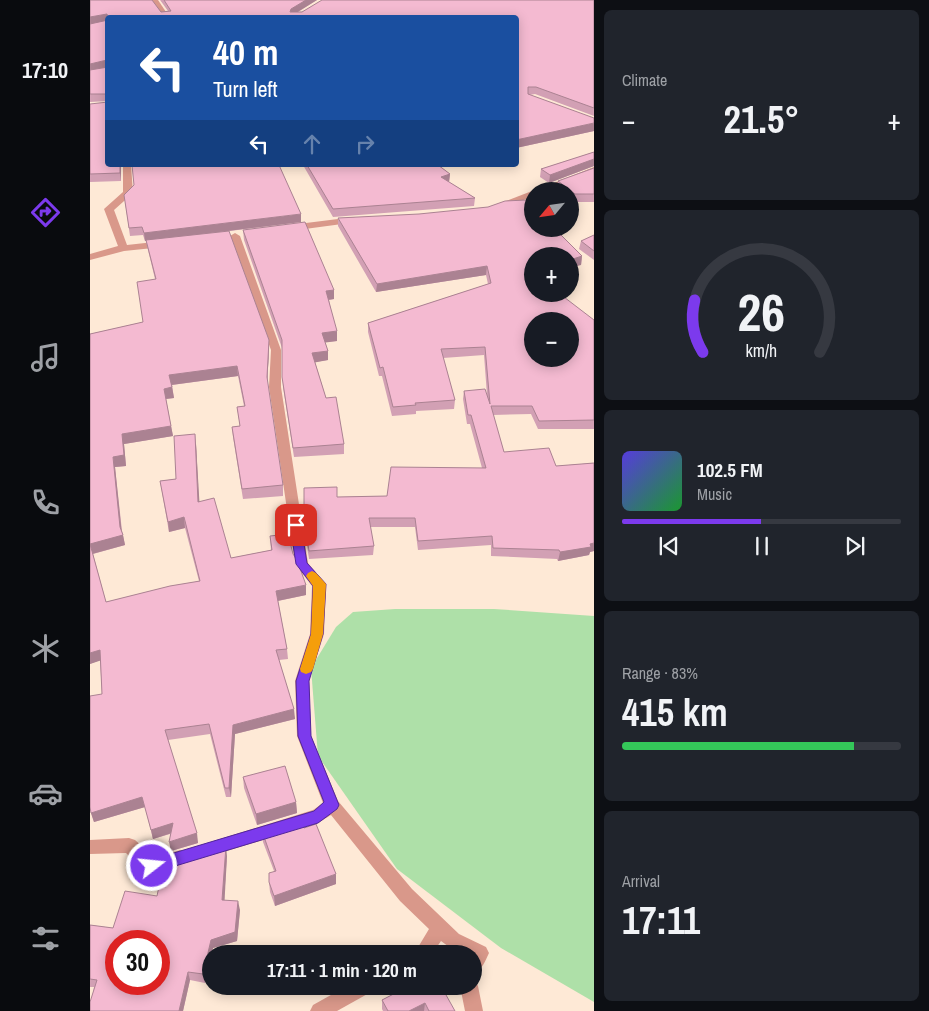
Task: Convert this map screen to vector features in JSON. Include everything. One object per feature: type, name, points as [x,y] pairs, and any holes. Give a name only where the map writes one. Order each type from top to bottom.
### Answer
[{"type":"street","points":[[154,0],[164,15]]},
{"type":"street","points":[[123,248],[109,209],[128,192],[127,167]]},
{"type":"street","points":[[563,182],[594,170]]},
{"type":"street","points":[[487,210],[524,197]]},
{"type":"street","points":[[283,229],[361,220]]},
{"type":"street","points":[[235,236],[276,350],[275,387],[302,564],[320,584],[317,634],[302,681],[304,736],[332,805],[406,895],[453,940],[464,945]]},
{"type":"street","points":[[90,258],[123,248],[169,243]]},
{"type":"street","points":[[90,847],[129,845],[152,866],[318,816],[332,805]]},
{"type":"street","points":[[428,945],[440,928]]},
{"type":"street","points":[[319,1011],[348,995]]},
{"type":"street","points":[[471,995],[474,1011]]},
{"type":"green space","points":[[395,609],[494,609],[594,616],[594,1002],[501,948],[397,869],[318,756],[311,668],[336,627],[353,612]]},
{"type":"building","points":[[90,0],[152,0],[161,12],[171,11],[164,0],[306,0],[291,9],[290,12],[302,12],[322,0],[594,0],[594,108],[536,87],[528,87],[528,94],[594,118],[594,123],[519,139],[519,15],[107,14],[90,17]]},
{"type":"building","points":[[105,21],[105,60],[90,64],[90,24]]},
{"type":"building","points":[[105,68],[105,94],[90,94],[90,70]]},
{"type":"building","points":[[105,102],[105,167],[120,167],[120,173],[90,174],[90,104]]},
{"type":"building","points":[[594,152],[594,159],[550,175],[541,169]]},
{"type":"building","points":[[132,167],[280,167],[301,214],[144,233],[142,227],[129,228],[124,195],[134,185]]},
{"type":"building","points":[[308,167],[441,167],[450,174],[441,177],[475,198],[333,209]]},
{"type":"building","points":[[594,168],[594,194],[579,194],[579,182],[558,181]]},
{"type":"building","points":[[524,200],[524,238],[564,238],[573,247],[524,247],[524,302],[570,302],[594,320],[594,420],[539,421],[532,406],[491,406],[504,452],[549,448],[556,466],[594,463],[594,543],[590,544],[591,547],[560,552],[559,550],[493,548],[492,536],[418,541],[415,518],[369,518],[374,546],[309,551],[304,517],[304,488],[337,487],[337,497],[387,496],[391,467],[486,468],[471,415],[468,415],[464,391],[485,389],[490,404],[485,347],[441,349],[455,400],[415,403],[416,405],[393,407],[383,367],[380,368],[368,323],[491,283],[487,266],[377,284],[338,218],[419,214],[488,207],[505,201]]},
{"type":"building","points":[[305,222],[334,290],[326,291],[337,331],[322,333],[328,351],[312,353],[326,398],[336,397],[344,444],[293,448],[282,377],[282,340],[243,230]]},
{"type":"building","points":[[229,231],[269,340],[267,377],[283,485],[242,489],[232,427],[240,426],[237,407],[245,406],[237,366],[169,375],[172,387],[164,389],[171,426],[122,434],[124,455],[113,457],[120,527],[123,535],[90,544],[90,334],[143,322],[137,282],[156,279],[146,240]]},
{"type":"building","points":[[594,235],[594,251],[581,241]]},
{"type":"building","points":[[195,434],[198,502],[214,498],[231,558],[272,550],[270,536],[288,534],[293,554],[306,585],[276,591],[287,649],[276,650],[294,709],[233,725],[229,788],[225,788],[209,724],[165,730],[197,833],[169,842],[173,823],[151,830],[142,797],[91,813],[90,696],[102,694],[100,650],[90,653],[90,544],[106,602],[170,586],[200,581],[184,517],[168,522],[160,481],[176,479],[174,436]]},
{"type":"building","points":[[285,766],[296,802],[256,814],[243,777]]},
{"type":"building","points":[[301,819],[304,828],[316,824],[336,874],[274,896],[269,882],[269,873],[276,871],[262,831]]},
{"type":"building","points":[[216,846],[226,846],[222,900],[238,901],[235,932],[211,940],[210,945],[202,945],[202,974],[188,972],[179,1011],[90,1011],[90,1002],[97,980],[90,979],[90,925],[113,928],[125,891],[157,896],[164,862]]},
{"type":"building","points":[[392,995],[446,995],[455,1011],[429,1011],[425,1003],[409,1011],[388,1011],[382,1000]]},
{"type":"slow traffic","points":[[306,669],[317,634],[320,584],[312,576]]},
{"type":"route","points":[[152,866],[264,834],[318,816],[332,805],[304,736],[302,681],[317,634],[320,584],[302,564],[296,525]]}]
